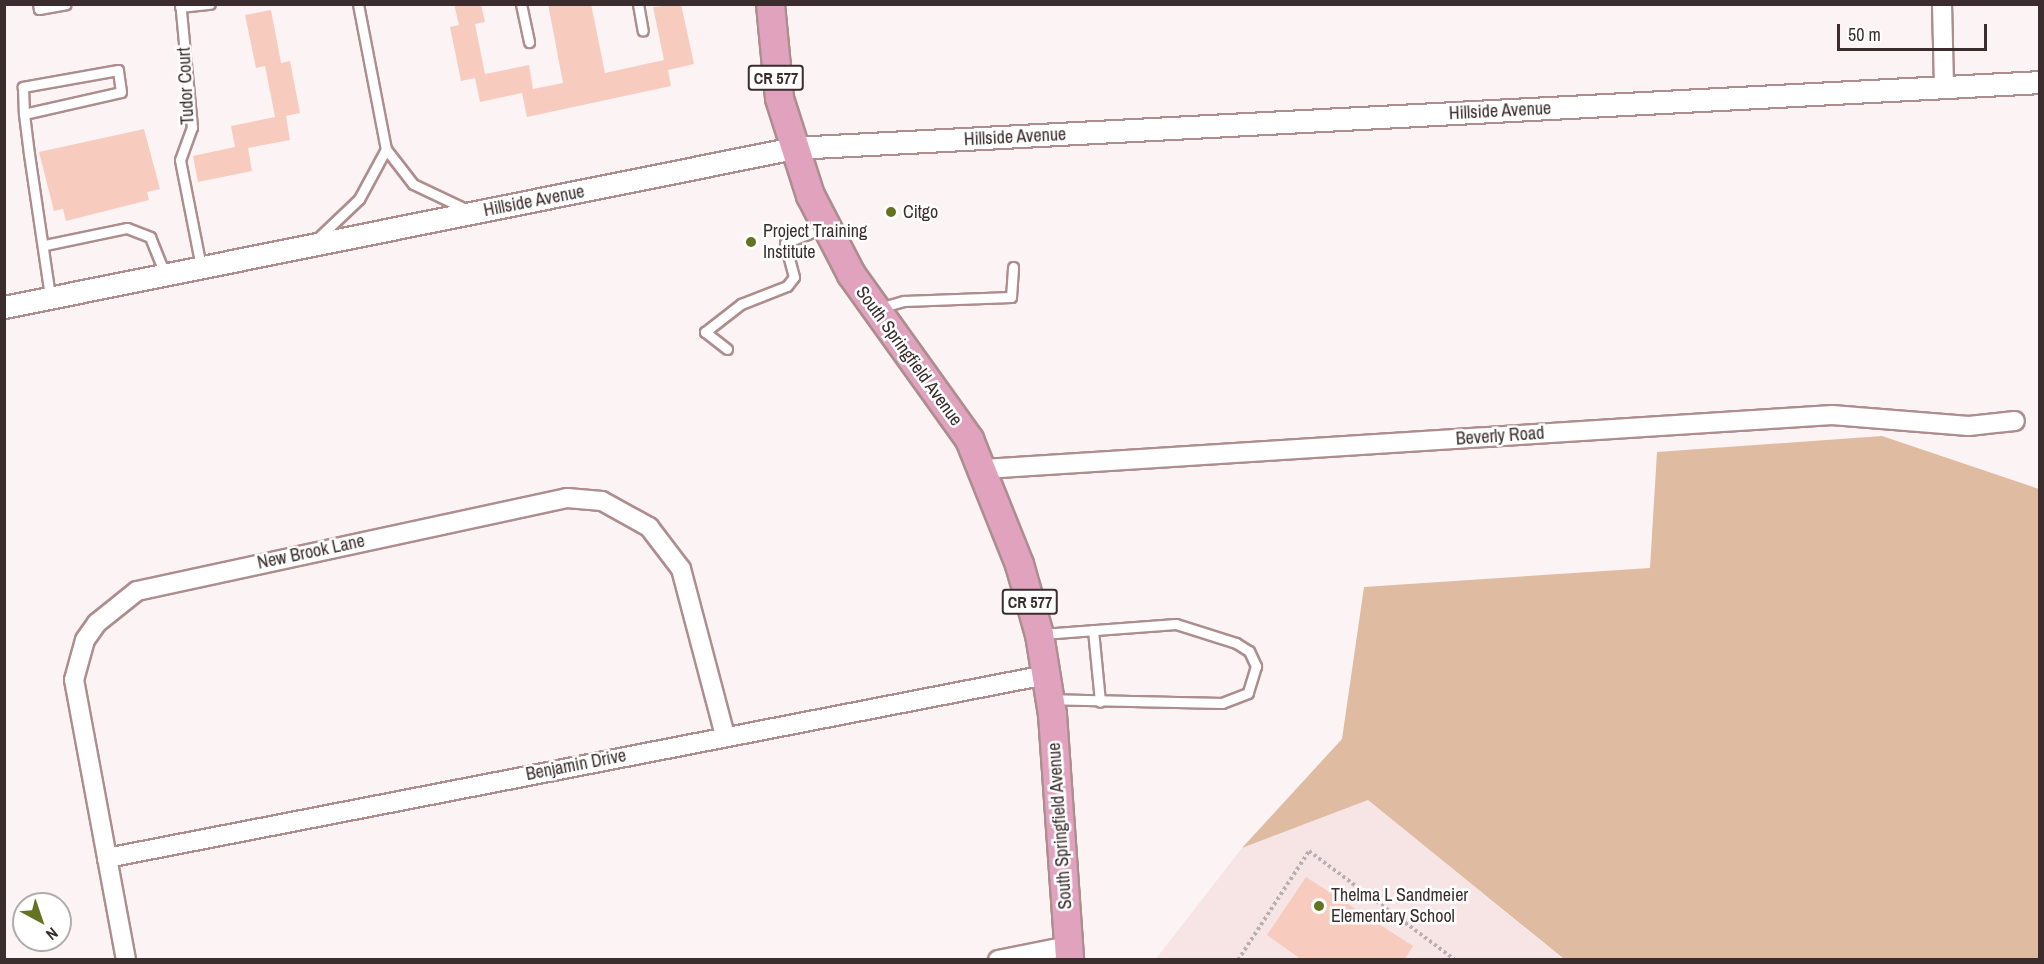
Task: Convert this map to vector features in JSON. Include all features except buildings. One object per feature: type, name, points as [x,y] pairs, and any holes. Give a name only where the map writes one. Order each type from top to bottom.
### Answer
[{"type":"main road","name":"South Springfield Avenue","points":[[770,4],[779,98],[794,148],[825,227],[874,309],[926,373],[984,469],[1039,634],[1048,687],[1069,953]]},
{"type":"street","points":[[1942,4],[1944,88]]},
{"type":"street","name":"Hillside Avenue","points":[[4,307],[794,148],[2040,82]]},
{"type":"street","name":"Beverly Road","points":[[984,469],[1832,415],[1969,426],[2015,421]]},
{"type":"street","name":"New Brook Lane","points":[[126,960],[74,680],[86,640],[116,605],[161,584],[567,498],[589,498],[627,512],[667,546],[690,595],[725,736]]},
{"type":"street","name":"Benjamin Drive","points":[[107,858],[725,736],[1048,687]]},
{"type":"street","points":[[998,960],[1069,953]]},
{"type":"lane","points":[[38,4],[39,9],[66,4]]},
{"type":"lane","name":"Tudor Court","points":[[201,267],[180,160],[192,127],[180,8],[210,4]]},
{"type":"lane","points":[[358,4],[386,149],[413,184],[476,213]]},
{"type":"lane","points":[[521,4],[529,42]]},
{"type":"lane","points":[[638,4],[643,31]]},
{"type":"lane","points":[[24,114],[121,92],[118,70],[23,87],[24,114],[45,244],[50,297]]},
{"type":"lane","points":[[308,246],[359,199],[386,149]]},
{"type":"lane","points":[[727,349],[705,332],[741,304],[787,286],[794,277],[785,243],[825,227]]},
{"type":"lane","points":[[45,244],[127,228],[150,237],[165,274]]},
{"type":"lane","points":[[874,309],[904,302],[1011,297],[1013,267]]},
{"type":"lane","points":[[1039,634],[1176,624],[1236,643],[1249,651],[1256,666],[1255,681],[1238,699],[1100,702],[1048,687]]},
{"type":"lane","points":[[1093,630],[1100,702]]},
{"type":"path","points":[[1238,960],[1308,851],[1455,960]]},
{"type":"shaded area","points":[[1882,436],[2039,489],[2039,959],[1564,959],[1368,800],[1242,848],[1342,739],[1364,587],[1650,568],[1657,452]]},
{"type":"shaded area","points":[[1368,800],[1564,960],[1155,960],[1242,848]]},
{"type":"place","name":"Citgo","points":[[891,212]]},
{"type":"place","name":"Project Training Institute","points":[[751,242]]},
{"type":"place","name":"Thelma L Sandmeier Elementary School","points":[[1319,906]]}]
